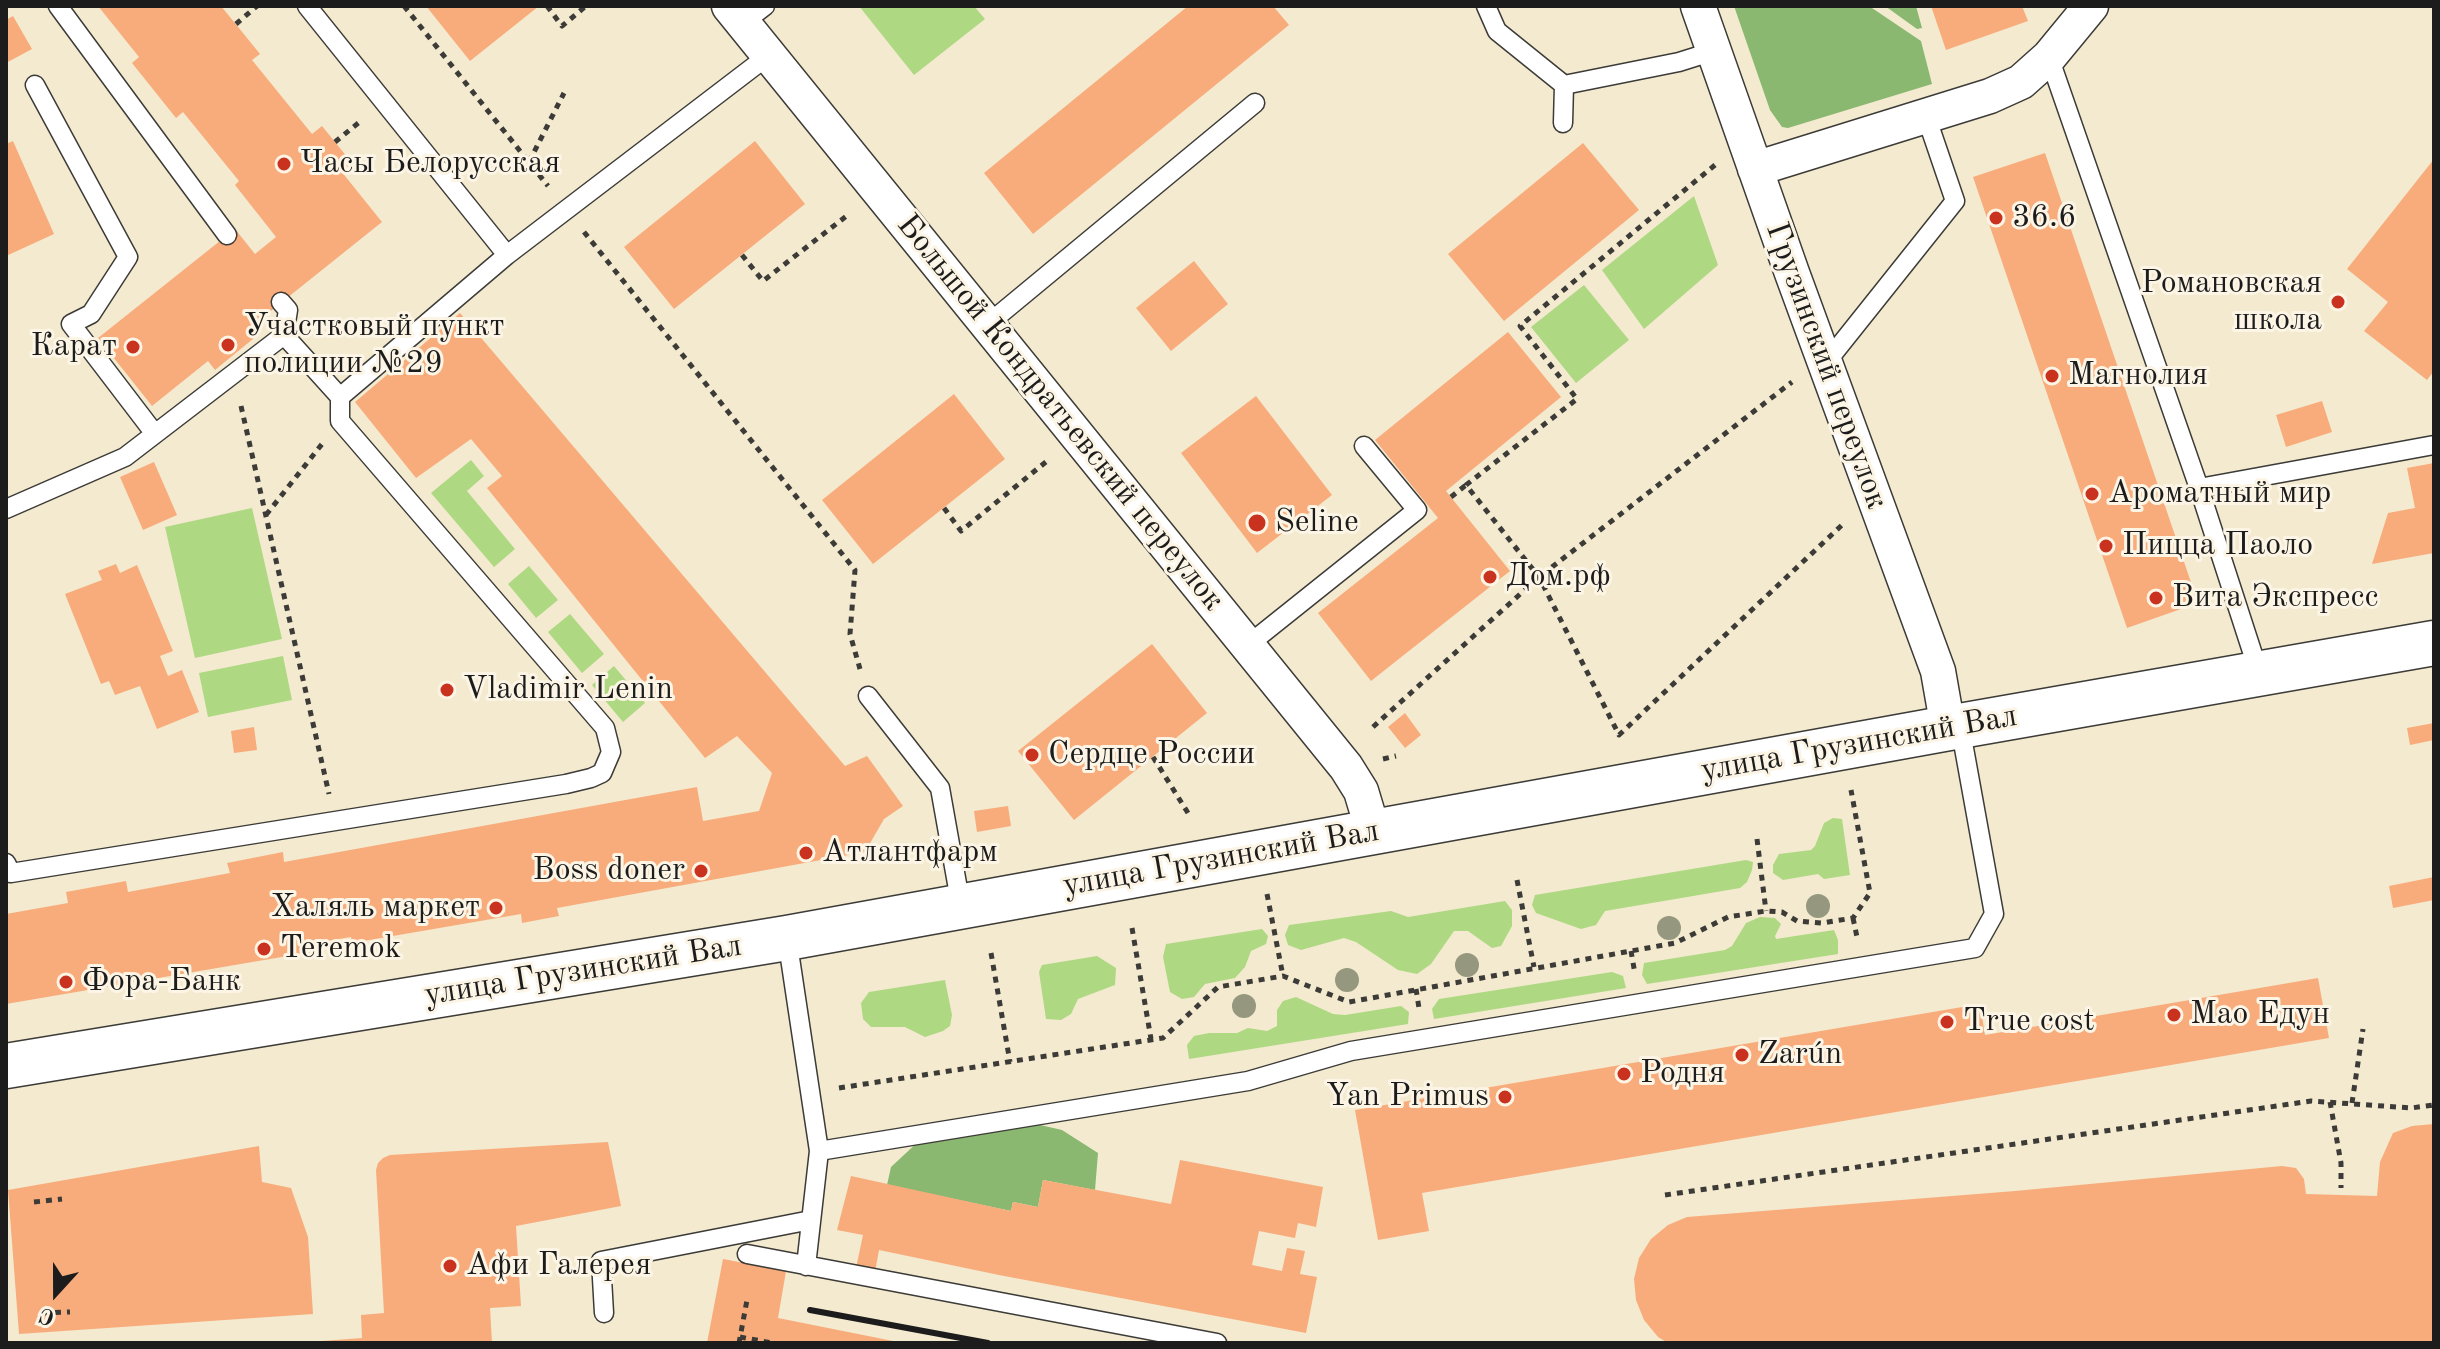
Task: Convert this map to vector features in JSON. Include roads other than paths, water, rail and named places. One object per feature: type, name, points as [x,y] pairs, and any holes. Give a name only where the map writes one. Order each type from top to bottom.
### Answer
[{"type":"main road","name":"улица Грузинский Вал","points":[[6,1066],[787,938],[2434,643]]},
{"type":"street","name":"Грузинский переулок","points":[[1698,6],[1938,671],[1954,727]]},
{"type":"street","points":[[1755,169],[1990,96],[2021,82],[2049,57],[2091,6]]},
{"type":"street","name":"Большой Кондратьевский переулок","points":[[746,12],[769,55],[1346,767],[1361,791],[1373,831]]},
{"type":"lane","points":[[58,6],[227,235]]},
{"type":"lane","points":[[307,6],[507,255]]},
{"type":"lane","points":[[1486,6],[1497,31],[1564,85]]},
{"type":"lane","points":[[1564,85],[1679,62],[1714,51]]},
{"type":"lane","points":[[340,397],[507,255],[769,55]]},
{"type":"lane","points":[[2049,57],[2199,488],[2259,673]]},
{"type":"lane","points":[[35,85],[128,257],[91,314],[71,324],[155,434]]},
{"type":"lane","points":[[1563,123],[1564,85]]},
{"type":"lane","points":[[988,324],[1255,103]]},
{"type":"lane","points":[[1825,364],[1955,201],[1926,116]]},
{"type":"lane","points":[[6,509],[125,457],[284,335],[288,310],[281,302]]},
{"type":"lane","points":[[6,863],[11,873],[580,781],[602,773],[611,752],[609,738],[598,718],[340,421],[340,397],[284,335]]},
{"type":"lane","points":[[2199,488],[2434,445]]},
{"type":"lane","points":[[1248,645],[1417,510],[1364,446]]},
{"type":"lane","points":[[868,696],[940,788],[961,906]]},
{"type":"lane","points":[[819,1151],[1248,1081],[1351,1051],[1975,948],[1994,914],[1954,727]]},
{"type":"lane","points":[[787,938],[819,1151],[806,1266]]},
{"type":"lane","points":[[604,1313],[601,1261],[811,1220]]},
{"type":"lane","points":[[747,1254],[1217,1343]]},
{"type":"railway","points":[[810,1310],[988,1343]]},
{"type":"place","name":"Часы Белорусская","points":[[284,164]]},
{"type":"place","name":"36.6","points":[[1996,218]]},
{"type":"place","name":"Романовская школа","points":[[2338,302]]},
{"type":"place","name":"Участковый пункт полиции №29","points":[[228,345]]},
{"type":"place","name":"Карат","points":[[133,347]]},
{"type":"place","name":"Магнолия","points":[[2052,376]]},
{"type":"place","name":"Ароматный мир","points":[[2092,494]]},
{"type":"place","name":"Seline","points":[[1257,523]]},
{"type":"place","name":"Пицца Паоло","points":[[2106,546]]},
{"type":"place","name":"Дом.рф","points":[[1490,577]]},
{"type":"place","name":"Вита Экспресс","points":[[2156,598]]},
{"type":"place","name":"Vladimir Lenin","points":[[447,690]]},
{"type":"place","name":"Сердце России","points":[[1032,755]]},
{"type":"place","name":"Атлантфарм","points":[[806,853]]},
{"type":"place","name":"Boss doner","points":[[701,871]]},
{"type":"place","name":"Халяль маркет","points":[[496,908]]},
{"type":"place","name":"Teremok","points":[[264,949]]},
{"type":"place","name":"Фора-Банк","points":[[66,982]]},
{"type":"place","name":"Мао Едун","points":[[2174,1015]]},
{"type":"place","name":"True cost","points":[[1947,1022]]},
{"type":"place","name":"Zarún","points":[[1742,1055]]},
{"type":"place","name":"Родня","points":[[1624,1074]]},
{"type":"place","name":"Yan Primus","points":[[1505,1097]]},
{"type":"place","name":"Афи Галерея","points":[[450,1266]]}]
